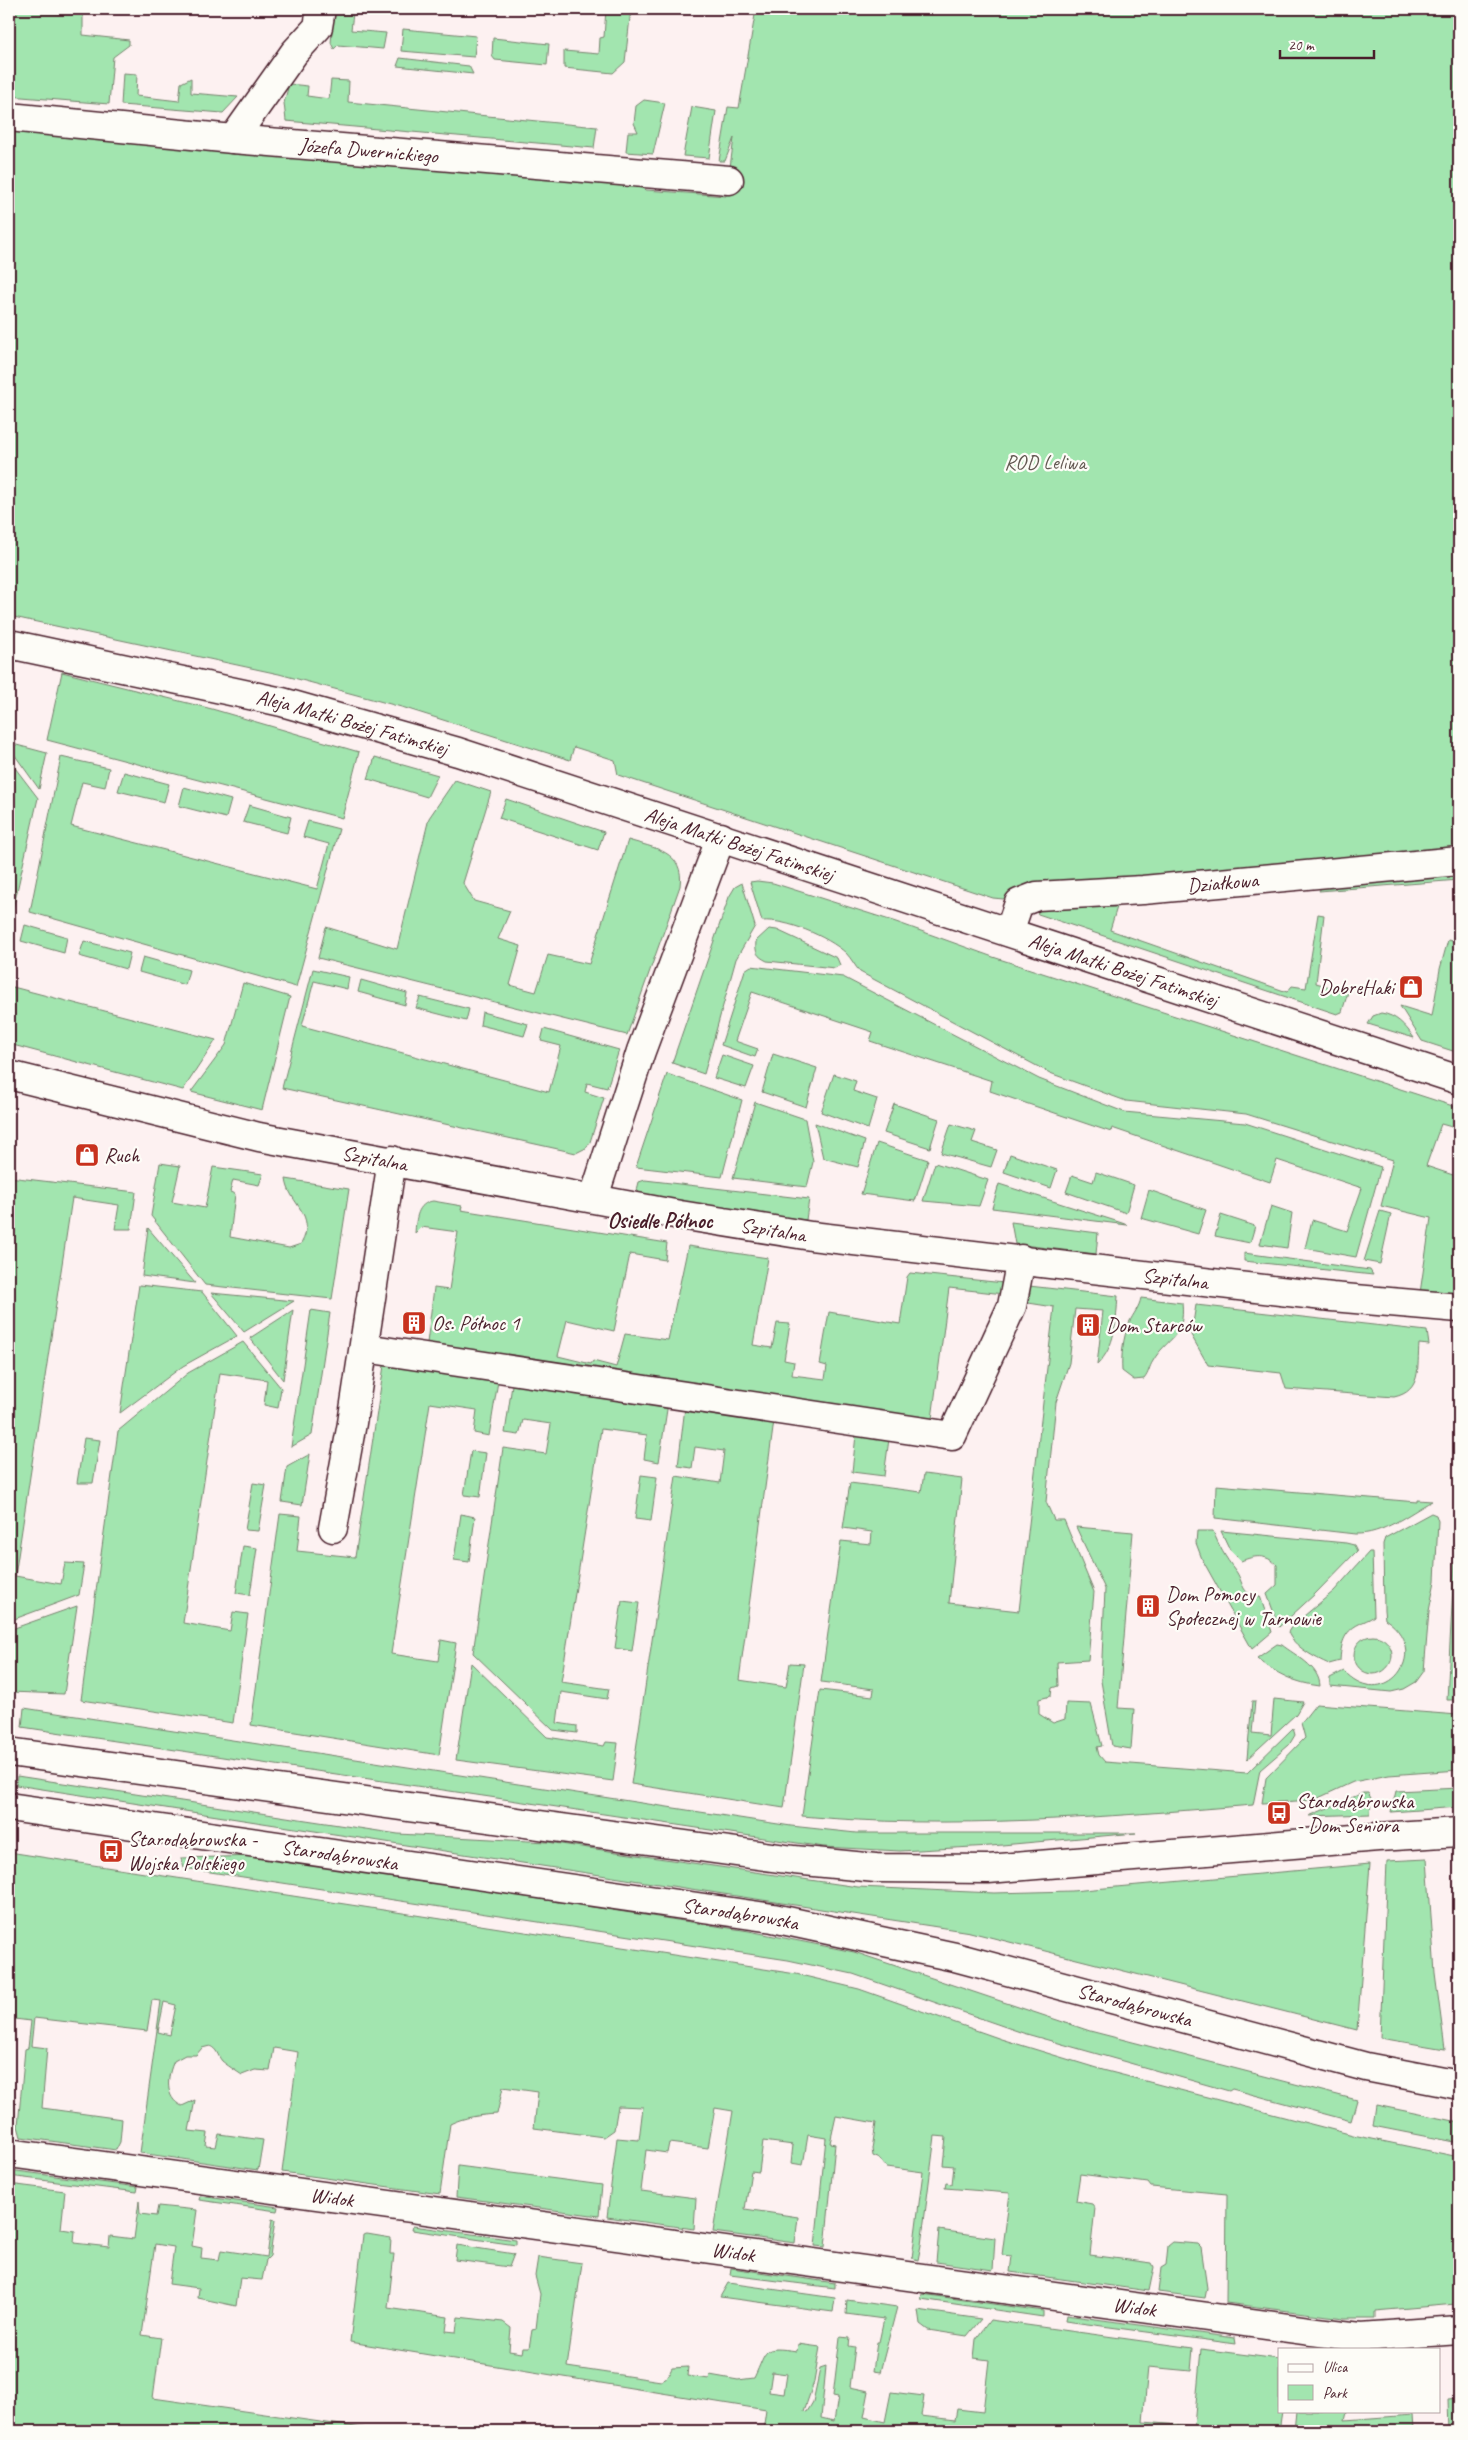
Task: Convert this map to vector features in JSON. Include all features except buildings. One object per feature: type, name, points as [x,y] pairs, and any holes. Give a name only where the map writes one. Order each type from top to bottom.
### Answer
[{"type":"street","points":[[233,139],[294,53],[318,28],[321,9]]},
{"type":"street","name":"Józefa Dwernickiego","points":[[9,117],[233,139],[728,180]]},
{"type":"street","name":"Aleja Matki Bożej Fatimskiej","points":[[9,644],[282,702],[458,752],[1459,1080]]},
{"type":"street","points":[[594,1197],[641,1052],[721,837]]},
{"type":"street","name":"Działkowa","points":[[1009,932],[1019,903],[1036,896],[1143,890],[1459,861]]},
{"type":"street","name":"Szpitalna","points":[[9,1075],[259,1137],[594,1197],[680,1215],[811,1236],[1332,1296],[1459,1308]]},
{"type":"street","points":[[333,1528],[365,1348],[392,1160]]},
{"type":"street","points":[[365,1348],[952,1436],[1012,1306],[1021,1259]]},
{"type":"street","points":[[9,1752],[794,1860],[876,1868],[988,1869],[1459,1832]]},
{"type":"street","name":"Starodąbrowska","points":[[9,1807],[773,1918],[955,1957],[1366,2067],[1459,2085]]},
{"type":"street","name":"Widok","points":[[9,2153],[1310,2332],[1361,2337],[1459,2330]]},
{"type":"green space","points":[[15,9],[59,14],[60,9],[83,9],[83,35],[129,40],[129,45],[113,57],[109,104],[9,96],[9,27],[12,27]]},
{"type":"green space","points":[[334,9],[351,9],[350,13],[353,13],[351,30],[386,33],[383,49],[338,45],[334,49],[331,43]]},
{"type":"green space","points":[[606,9],[631,9],[625,62],[613,73],[564,68],[564,51],[599,54],[600,38],[604,37]]},
{"type":"green space","name":"ROD Leliwa","points":[[756,9],[1459,9],[1459,847],[1021,889],[1003,899],[993,898],[618,775],[615,760],[574,747],[570,760],[405,708],[279,674],[9,616],[9,131],[641,186],[646,190],[726,196],[734,138],[725,161],[719,161],[728,107],[739,108]]},
{"type":"green space","points":[[403,29],[476,36],[474,57],[401,51]]},
{"type":"green space","points":[[493,38],[549,44],[547,65],[495,60],[492,56]]},
{"type":"green space","points":[[400,58],[469,66],[473,74],[397,66]]},
{"type":"green space","points":[[123,73],[137,74],[136,96],[179,101],[181,83],[191,78],[191,93],[238,97],[223,113],[121,105]]},
{"type":"green space","points":[[331,80],[349,81],[348,102],[597,127],[594,148],[286,121],[284,103],[289,84],[308,86],[307,96],[329,99]]},
{"type":"green space","points":[[644,100],[665,103],[653,154],[626,152],[628,132],[638,132],[634,123],[636,106]]},
{"type":"green space","points":[[692,107],[716,111],[709,158],[683,156]]},
{"type":"green space","points":[[62,672],[212,709],[359,752],[342,818],[47,740]]},
{"type":"green space","points":[[9,743],[47,753],[39,789],[9,747]]},
{"type":"green space","points":[[61,757],[109,768],[105,787],[82,782],[71,826],[317,889],[329,844],[303,837],[308,821],[339,829],[296,987],[30,912]]},
{"type":"green space","points":[[375,757],[438,775],[427,797],[368,779]]},
{"type":"green space","points":[[9,760],[38,798],[13,909],[9,908]]},
{"type":"green space","points":[[124,772],[169,784],[164,802],[118,791]]},
{"type":"green space","points":[[455,780],[491,792],[463,883],[474,901],[510,911],[498,939],[521,946],[510,985],[536,992],[548,955],[589,964],[628,840],[666,853],[678,865],[680,886],[627,1035],[318,958],[326,927],[397,949],[429,818]]},
{"type":"green space","points":[[184,787],[231,800],[226,818],[179,806]]},
{"type":"green space","points":[[506,799],[604,832],[598,850],[499,818]]},
{"type":"green space","points":[[249,805],[291,817],[287,833],[243,822]]},
{"type":"green space","points":[[1459,871],[1459,880],[1319,891],[1323,884]]},
{"type":"green space","points":[[750,882],[773,883],[896,922],[993,957],[1459,1108],[1459,1129],[1441,1124],[1426,1166],[1459,1177],[1459,1297],[1420,1293],[1431,1218],[1381,1206],[1393,1160],[1246,1114],[1126,1101],[1050,1073],[860,972],[846,953],[817,935],[783,923],[762,921]]},
{"type":"green space","points":[[742,883],[755,926],[736,959],[704,1074],[672,1063],[729,897],[735,887]]},
{"type":"green space","points":[[1117,907],[1110,930],[1287,992],[1292,986],[1306,988],[1318,914],[1324,915],[1316,983],[1348,992],[1342,1012],[1337,1014],[1038,914],[1036,911],[1042,908]]},
{"type":"green space","points":[[25,925],[67,937],[64,953],[21,941]]},
{"type":"green space","points":[[769,929],[777,930],[837,958],[840,965],[835,968],[767,961],[757,954],[756,941]]},
{"type":"green space","points":[[1448,940],[1459,943],[1459,1053],[1422,1041],[1400,1006],[1432,1016],[1440,969]]},
{"type":"green space","points":[[84,941],[130,953],[126,969],[79,956]]},
{"type":"green space","points":[[143,957],[189,970],[185,985],[139,972]]},
{"type":"green space","points":[[751,966],[843,977],[1039,1079],[1124,1112],[1245,1123],[1381,1167],[1356,1257],[1305,1248],[1312,1220],[1347,1231],[1362,1188],[1277,1160],[1270,1182],[1112,1128],[1111,1132],[990,1091],[992,1081],[870,1041],[873,1032],[752,992],[735,1041],[758,1049],[755,1057],[721,1045],[745,970]]},
{"type":"green space","points":[[313,969],[349,977],[347,989],[314,981],[302,1026],[549,1092],[561,1046],[541,1041],[544,1029],[619,1050],[607,1088],[587,1083],[585,1092],[604,1098],[590,1142],[586,1148],[576,1153],[282,1088]]},
{"type":"green space","points":[[361,980],[407,993],[405,1005],[358,992]]},
{"type":"green space","points":[[243,983],[290,997],[262,1110],[191,1092],[226,1045]]},
{"type":"green space","points":[[9,986],[216,1040],[183,1090],[9,1044]]},
{"type":"green space","points":[[420,997],[469,1009],[466,1021],[416,1008]]},
{"type":"green space","points":[[482,1012],[528,1024],[524,1036],[480,1025]]},
{"type":"green space","points":[[1381,1013],[1400,1021],[1414,1038],[1368,1024],[1373,1016]]},
{"type":"green space","points":[[773,1054],[817,1068],[806,1107],[762,1092]]},
{"type":"green space","points":[[722,1055],[754,1066],[746,1088],[714,1078]]},
{"type":"green space","points":[[667,1074],[742,1100],[722,1177],[636,1167]]},
{"type":"green space","points":[[834,1074],[856,1081],[853,1091],[877,1099],[868,1129],[821,1112]]},
{"type":"green space","points":[[755,1102],[805,1119],[813,1162],[807,1187],[733,1178]]},
{"type":"green space","points":[[894,1104],[939,1119],[930,1148],[884,1133]]},
{"type":"green space","points":[[815,1123],[865,1141],[858,1167],[823,1158]]},
{"type":"green space","points":[[951,1124],[976,1131],[972,1142],[997,1150],[991,1167],[941,1153]]},
{"type":"green space","points":[[877,1143],[928,1160],[915,1201],[861,1194]]},
{"type":"green space","points":[[1010,1154],[1057,1170],[1051,1188],[1004,1172]]},
{"type":"green space","points":[[160,1163],[180,1166],[172,1202],[205,1208],[213,1167],[263,1174],[259,1185],[233,1180],[230,1192],[235,1194],[230,1237],[289,1248],[301,1244],[306,1225],[305,1217],[288,1188],[286,1179],[349,1189],[332,1299],[205,1285],[151,1216]]},
{"type":"green space","points":[[935,1163],[988,1180],[979,1206],[923,1201]]},
{"type":"green space","points":[[1096,1172],[1134,1185],[1126,1213],[1066,1192],[1072,1175],[1093,1182]]},
{"type":"green space","points":[[9,1177],[136,1192],[131,1229],[115,1229],[119,1205],[72,1198],[15,1576],[61,1584],[65,1563],[84,1564],[79,1595],[9,1621]]},
{"type":"green space","points":[[645,1180],[809,1199],[806,1220],[654,1200],[642,1196],[637,1190],[639,1182]]},
{"type":"green space","points":[[999,1184],[1122,1223],[1127,1225],[992,1208]]},
{"type":"green space","points":[[1149,1190],[1206,1210],[1198,1234],[1141,1218]]},
{"type":"green space","points":[[433,1201],[462,1206],[461,1210],[667,1243],[665,1260],[630,1254],[614,1331],[567,1320],[558,1356],[591,1364],[593,1361],[616,1367],[625,1334],[668,1340],[688,1246],[768,1258],[753,1345],[772,1348],[777,1323],[790,1324],[784,1360],[794,1362],[792,1375],[825,1379],[827,1366],[820,1364],[829,1312],[900,1324],[907,1277],[910,1273],[1004,1283],[1004,1294],[949,1288],[932,1419],[671,1382],[399,1339],[427,1343],[434,1288],[449,1290],[458,1232],[421,1227],[415,1233],[418,1213],[424,1205]]},
{"type":"green space","points":[[1271,1206],[1292,1213],[1287,1248],[1260,1244]]},
{"type":"green space","points":[[1380,1211],[1391,1214],[1380,1264],[1364,1261]]},
{"type":"green space","points":[[1221,1215],[1255,1226],[1250,1243],[1215,1236]]},
{"type":"green space","points":[[1011,1222],[1098,1233],[1096,1254],[1015,1244]]},
{"type":"green space","points":[[148,1228],[195,1283],[142,1276]]},
{"type":"green space","points":[[1244,1253],[1370,1270],[1373,1275],[1244,1261]]},
{"type":"green space","points":[[139,1285],[202,1292],[237,1336],[183,1366],[120,1413]]},
{"type":"green space","points":[[1029,1286],[1118,1296],[1114,1333],[1108,1350],[1097,1365],[1103,1311],[1075,1309],[1069,1363],[1056,1402],[1046,1502],[1054,1520],[1064,1520],[1094,1592],[1088,1660],[1057,1662],[1058,1686],[1052,1688],[1051,1696],[1039,1699],[1039,1714],[1053,1723],[1065,1719],[1066,1703],[1091,1704],[1102,1746],[1097,1747],[1099,1755],[1105,1762],[1247,1773],[1293,1728],[1295,1735],[1289,1745],[1260,1770],[1253,1805],[1141,1814],[971,1822],[858,1820],[802,1816],[820,1690],[873,1696],[874,1689],[821,1682],[841,1541],[871,1544],[872,1532],[843,1528],[850,1483],[921,1492],[924,1474],[962,1479],[949,1603],[1019,1611],[1054,1307],[1022,1302]]},
{"type":"green space","points":[[211,1293],[294,1301],[244,1332]]},
{"type":"green space","points":[[1141,1298],[1182,1303],[1182,1315],[1178,1331],[1158,1353],[1144,1379],[1134,1380],[1122,1371],[1122,1353],[1127,1329]]},
{"type":"green space","points":[[1196,1305],[1427,1331],[1429,1345],[1419,1344],[1418,1370],[1414,1384],[1403,1394],[1394,1397],[1286,1389],[1281,1373],[1208,1365],[1191,1335]]},
{"type":"green space","points":[[293,1310],[283,1380],[250,1338]]},
{"type":"green space","points":[[311,1310],[330,1313],[312,1435],[291,1447]]},
{"type":"green space","points":[[243,1342],[281,1388],[278,1408],[264,1405],[267,1380],[220,1373],[183,1623],[230,1631],[233,1612],[248,1614],[233,1723],[81,1700],[118,1431],[188,1373]]},
{"type":"green space","points":[[385,1359],[499,1375],[489,1436],[474,1433],[477,1410],[430,1403],[391,1654],[438,1661],[441,1640],[456,1643],[439,1755],[251,1725],[280,1514],[301,1516],[297,1551],[355,1557]]},
{"type":"green space","points":[[513,1378],[668,1403],[659,1462],[644,1459],[647,1435],[601,1429],[561,1682],[609,1689],[607,1699],[561,1692],[557,1723],[577,1726],[577,1733],[553,1730],[473,1653],[503,1448],[546,1454],[551,1424],[523,1420],[519,1435],[505,1433]]},
{"type":"green space","points":[[685,1407],[774,1421],[739,1680],[786,1687],[790,1663],[804,1664],[784,1808],[631,1784],[676,1476],[720,1483],[724,1451],[695,1447],[692,1468],[678,1466]]},
{"type":"green space","points":[[856,1435],[889,1439],[884,1476],[852,1472]]},
{"type":"green space","points":[[84,1438],[100,1440],[93,1483],[77,1483]]},
{"type":"green space","points":[[471,1451],[486,1453],[480,1497],[464,1495]]},
{"type":"green space","points":[[310,1454],[302,1505],[282,1502],[287,1467]]},
{"type":"green space","points":[[1459,1472],[1459,1638],[1456,1700],[1447,1700]]},
{"type":"green space","points":[[641,1475],[657,1477],[651,1521],[635,1519]]},
{"type":"green space","points":[[253,1483],[266,1485],[258,1531],[245,1530]]},
{"type":"green space","points":[[1216,1485],[1417,1502],[1417,1500],[1432,1501],[1385,1527],[1375,1531],[1355,1534],[1215,1518]]},
{"type":"green space","points":[[1431,1513],[1436,1515],[1438,1521],[1435,1581],[1429,1611],[1424,1671],[1416,1682],[1404,1689],[1391,1692],[1330,1686],[1330,1678],[1344,1671],[1359,1682],[1374,1686],[1388,1682],[1398,1674],[1405,1661],[1405,1647],[1399,1632],[1385,1619],[1383,1544],[1385,1538]]},
{"type":"green space","points":[[461,1514],[475,1517],[469,1562],[454,1560]]},
{"type":"green space","points":[[1076,1527],[1133,1532],[1118,1708],[1134,1709],[1131,1749],[1112,1746],[1101,1681],[1105,1589]]},
{"type":"green space","points":[[1197,1531],[1213,1531],[1222,1551],[1238,1574],[1243,1587],[1249,1593],[1260,1596],[1272,1632],[1252,1649],[1202,1559],[1196,1543]]},
{"type":"green space","points":[[1221,1531],[1346,1543],[1354,1545],[1357,1551],[1279,1627],[1267,1594],[1277,1585],[1277,1565],[1264,1557],[1241,1561],[1230,1550]]},
{"type":"green space","points":[[243,1546],[257,1548],[250,1595],[236,1593]]},
{"type":"green space","points":[[1369,1552],[1372,1552],[1374,1616],[1349,1631],[1342,1644],[1340,1661],[1329,1664],[1299,1647],[1288,1632],[1292,1626],[1334,1591]]},
{"type":"green space","points":[[622,1601],[639,1603],[632,1651],[615,1648]]},
{"type":"green space","points":[[77,1606],[64,1694],[9,1692],[9,1630]]},
{"type":"green space","points":[[1373,1636],[1386,1642],[1392,1655],[1386,1668],[1373,1674],[1360,1668],[1354,1655],[1360,1642]]},
{"type":"green space","points":[[1277,1644],[1282,1645],[1311,1667],[1319,1679],[1320,1686],[1302,1683],[1286,1677],[1271,1669],[1257,1658]]},
{"type":"green space","points":[[471,1663],[547,1737],[604,1746],[606,1742],[618,1743],[613,1781],[456,1760]]},
{"type":"green space","points":[[1274,1699],[1303,1702],[1296,1714],[1247,1759],[1252,1701],[1255,1701],[1252,1733],[1271,1735]]},
{"type":"green space","points":[[1459,1702],[1459,1770],[1389,1775],[1353,1782],[1314,1800],[1262,1803],[1266,1778],[1305,1738],[1301,1723],[1316,1704],[1458,1715]]},
{"type":"green space","points":[[24,1708],[791,1826],[856,1833],[1136,1833],[991,1846],[900,1851],[824,1847],[22,1727]]},
{"type":"green space","points":[[17,1776],[398,1834],[547,1842],[858,1887],[994,1893],[1072,1891],[1370,1864],[1357,2030],[970,1932],[16,1785]]},
{"type":"green space","points":[[1459,1788],[1459,1807],[1391,1812],[1396,1791]]},
{"type":"green space","points":[[1363,1793],[1368,1793],[1371,1798],[1370,1814],[1309,1816]]},
{"type":"green space","points":[[9,1852],[796,1974],[859,1989],[1001,2039],[1103,2070],[1353,2135],[1459,2157],[1459,2315],[1456,2304],[1375,2311],[1375,2318],[1344,2318],[1226,2303],[1227,2194],[1151,2187],[1148,2183],[1080,2174],[1076,2201],[1092,2204],[1095,2208],[1090,2255],[1152,2263],[1154,2267],[1149,2291],[1010,2272],[1012,2256],[1002,2255],[1010,2193],[945,2188],[946,2183],[952,2184],[954,2166],[943,2165],[946,2137],[935,2136],[918,2260],[912,2258],[923,2172],[886,2167],[880,2159],[873,2156],[872,2149],[876,2123],[836,2116],[830,2143],[835,2144],[825,2247],[815,2246],[826,2138],[808,2135],[803,2165],[791,2163],[793,2145],[763,2141],[759,2172],[751,2171],[745,2209],[798,2217],[795,2243],[713,2232],[733,2111],[715,2108],[708,2148],[669,2143],[667,2153],[646,2150],[641,2191],[696,2198],[694,2229],[607,2217],[617,2138],[639,2140],[643,2107],[618,2106],[614,2130],[604,2137],[534,2128],[538,2092],[503,2087],[497,2114],[473,2117],[450,2124],[440,2194],[282,2172],[298,2052],[274,2048],[270,2071],[255,2070],[242,2075],[222,2061],[213,2048],[210,2046],[202,2048],[196,2055],[185,2055],[174,2061],[169,2080],[170,2092],[176,2102],[182,2106],[195,2100],[189,2131],[208,2133],[206,2146],[216,2147],[219,2134],[263,2140],[258,2170],[140,2153],[161,2001],[152,2000],[147,2031],[34,2018],[31,2046],[47,2048],[42,2108],[122,2119],[120,2142],[116,2150],[21,2137],[18,2126],[25,2049],[28,2048],[31,2021],[14,2019],[9,2050]],"holes":[[[164,2002],[176,2005],[170,2035],[158,2032]]]},
{"type":"green space","points":[[258,1856],[749,1931],[854,1952],[1090,2031],[1357,2100],[1351,2121],[1232,2089],[1229,2091],[1023,2033],[853,1974],[788,1960],[184,1868],[181,1858]]},
{"type":"green space","points":[[1427,1859],[1435,1973],[1445,2049],[1380,2038],[1387,1861]]},
{"type":"green space","points":[[1376,2105],[1459,2122],[1459,2143],[1373,2126]]},
{"type":"green space","points":[[458,2166],[602,2185],[599,2216],[456,2197]]},
{"type":"green space","points":[[9,2170],[138,2187],[137,2192],[9,2176]]},
{"type":"green space","points":[[9,2184],[65,2191],[61,2229],[75,2231],[74,2243],[109,2247],[110,2236],[134,2239],[139,2201],[140,2214],[156,2216],[158,2206],[197,2210],[192,2246],[202,2248],[201,2258],[219,2260],[221,2250],[267,2257],[272,2219],[275,2220],[270,2256],[266,2260],[262,2280],[240,2278],[236,2306],[198,2298],[199,2288],[169,2284],[174,2247],[155,2244],[142,2335],[161,2338],[153,2398],[383,2431],[9,2431]]},
{"type":"green space","points":[[200,2196],[278,2207],[277,2211],[199,2200]]},
{"type":"green space","points":[[413,2226],[516,2240],[516,2245],[412,2230]]},
{"type":"green space","points":[[939,2230],[995,2238],[993,2270],[936,2262]]},
{"type":"green space","points":[[367,2234],[391,2238],[390,2254],[394,2254],[388,2308],[448,2317],[446,2331],[456,2332],[458,2317],[503,2322],[511,2328],[509,2351],[522,2353],[523,2348],[529,2348],[532,2330],[536,2329],[540,2294],[535,2276],[538,2257],[582,2263],[567,2367],[661,2381],[668,2376],[672,2368],[688,2367],[687,2376],[709,2379],[710,2375],[738,2380],[754,2378],[764,2355],[771,2350],[797,2351],[798,2344],[820,2347],[814,2382],[804,2411],[807,2412],[813,2402],[820,2369],[826,2367],[821,2418],[834,2421],[838,2397],[833,2396],[840,2337],[850,2338],[849,2346],[855,2347],[850,2387],[869,2391],[864,2417],[885,2422],[891,2392],[924,2396],[921,2416],[955,2420],[957,2409],[983,2412],[989,2360],[974,2358],[976,2339],[990,2320],[1193,2348],[1191,2371],[1148,2367],[1143,2422],[1194,2426],[1201,2349],[1278,2359],[1278,2412],[1282,2412],[1279,2431],[763,2431],[766,2410],[350,2342],[363,2235]],"holes":[[[772,2372],[787,2374],[784,2394],[769,2392]]]},
{"type":"green space","points":[[1173,2242],[1198,2244],[1201,2247],[1207,2288],[1205,2298],[1158,2292],[1161,2268],[1166,2265],[1168,2246]]},
{"type":"green space","points":[[457,2245],[514,2254],[509,2267],[455,2260]]},
{"type":"green space","points":[[731,2268],[835,2283],[835,2288],[730,2275]]},
{"type":"green space","points":[[728,2283],[835,2298],[833,2312],[720,2297]]},
{"type":"green space","points":[[922,2294],[1043,2311],[1043,2317],[921,2299]]},
{"type":"green space","points":[[847,2300],[897,2307],[880,2372],[873,2371],[877,2342],[879,2342],[884,2319],[846,2314]]},
{"type":"green space","points":[[918,2310],[981,2319],[967,2336],[928,2330],[920,2324]]},
{"type":"green space","points":[[1066,2315],[1235,2338],[1236,2344],[1065,2321]]},
{"type":"green space","points":[[1459,2398],[1459,2431],[1449,2431],[1448,2399]]},
{"type":"green space","points":[[1296,2412],[1347,2412],[1345,2420],[1412,2415],[1413,2431],[1294,2431]]},
{"type":"place","name":"DobreHaki","points":[[1411,987]]},
{"type":"place","name":"Ruch","points":[[87,1155]]},
{"type":"place","name":"Os. Północ 1","points":[[414,1323]]},
{"type":"place","name":"Dom Starców","points":[[1088,1325]]},
{"type":"place","name":"Dom Pomocy Społecznej w Tarnowie","points":[[1148,1606]]},
{"type":"place","name":"Starodąbrowska - Dom Seniora","points":[[1279,1813]]},
{"type":"place","name":"Starodąbrowska - Wojska Polskiego","points":[[111,1851]]},
{"type":"district","name":"Osiedle Północ","points":[[660,1220]]}]
